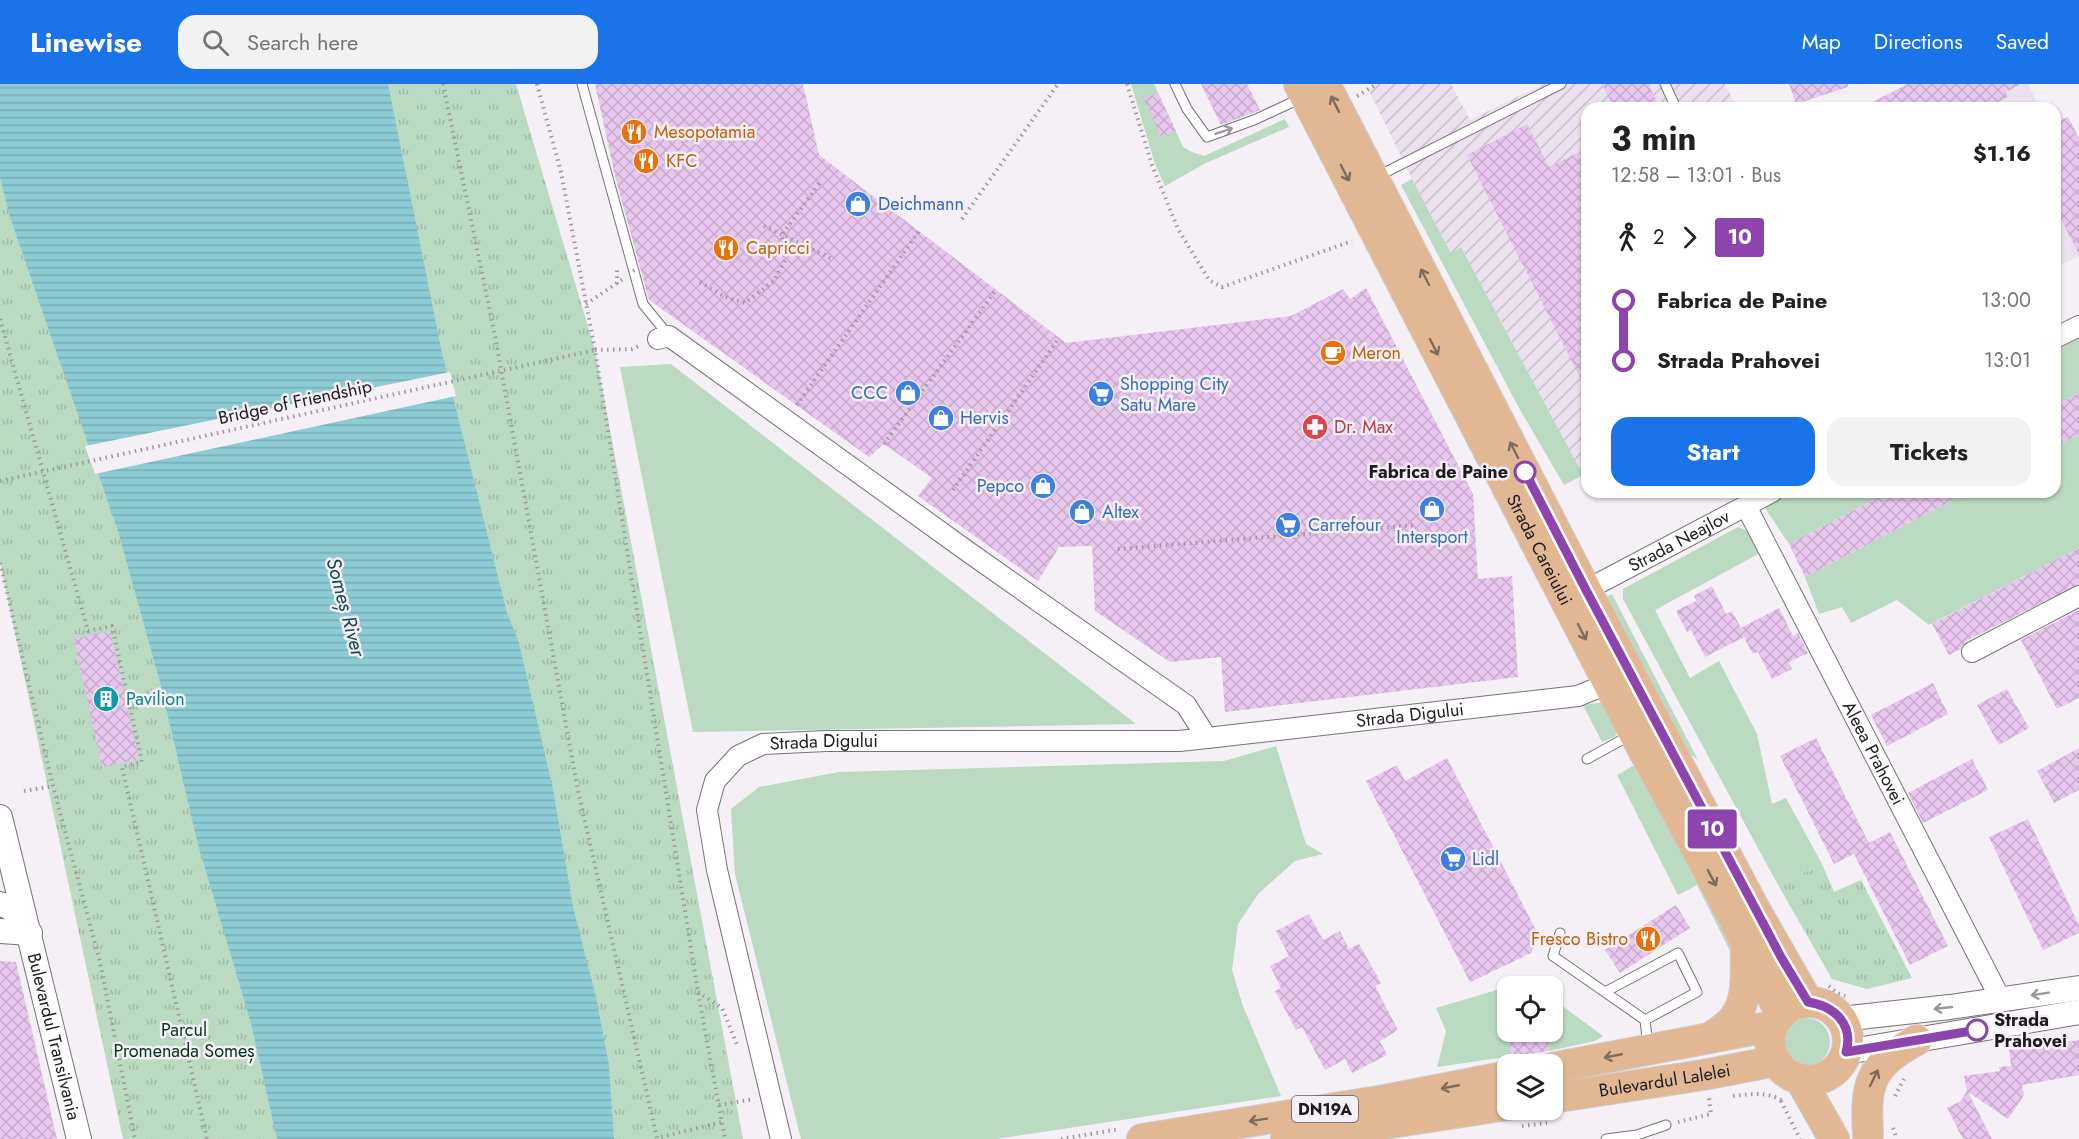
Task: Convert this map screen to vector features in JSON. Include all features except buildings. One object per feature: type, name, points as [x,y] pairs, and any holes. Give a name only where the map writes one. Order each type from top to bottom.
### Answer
[{"type":"main road","name":"Strada Careiului","points":[[1311,90],[1374,178],[1586,590],[1753,906],[1815,991]]},
{"type":"main road","name":"Strada Careiului","points":[[1311,90],[1634,733],[1733,917],[1777,1020]]},
{"type":"main road","points":[[1712,1037],[1732,1021],[1743,1001],[1746,945]]},
{"type":"main road","points":[[1791,1090],[1827,1076],[1842,1060],[1848,1044],[1846,1009],[1831,1009],[1820,1004],[1815,991]]},
{"type":"main road","name":"Bulevardul Lalelei","points":[[1563,1066],[1697,1042],[1777,1020],[1815,991]]},
{"type":"main road","points":[[1777,1020],[1770,1043],[1776,1061],[1788,1074],[1791,1090],[1834,1139]]},
{"type":"main road","points":[[1877,1133],[1866,1103],[1870,1086],[1877,1071],[1888,1058],[1917,1040]]},
{"type":"main road","points":[[1842,1060],[1877,1133]]},
{"type":"main road","name":"Bulevardul Lalelei","points":[[1563,1096],[1703,1075],[1776,1061]]},
{"type":"main road","name":"DN19A","points":[[1142,1139],[1385,1100],[1497,1078]]},
{"type":"main road","name":"DN19A","points":[[1286,1139],[1403,1130],[1497,1108]]},
{"type":"street","points":[[2061,335],[2079,326]]},
{"type":"street","points":[[663,337],[1186,705],[1208,738]]},
{"type":"street","name":"Strada Neajlov","points":[[1586,590],[1761,498]]},
{"type":"street","name":"Aleea Prahovei","points":[[1746,506],[2001,1000]]},
{"type":"street","points":[[1972,652],[2079,596]]},
{"type":"street","name":"Strada Digului","points":[[781,1139],[717,870],[707,810],[715,781],[738,756],[763,744],[826,741],[1179,741],[1578,696],[1609,683]]},
{"type":"street","name":"Bulevardul Transilvania","points":[[0,817],[79,1139]]},
{"type":"street","name":"Bulevardul Transilvania","points":[[0,903],[18,914],[30,933]]},
{"type":"street","points":[[0,931],[30,933]]},
{"type":"street","points":[[1846,1009],[2001,1000],[2079,988]]},
{"type":"street","points":[[1842,1060],[1917,1040],[2079,1012]]},
{"type":"lane","points":[[582,84],[643,304],[663,337]]},
{"type":"lane","points":[[1175,84],[1187,110],[1207,136],[1254,120],[1295,101],[1311,90]]},
{"type":"lane","points":[[1374,178],[1561,84]]},
{"type":"lane","points":[[1665,84],[1673,102]]},
{"type":"lane","points":[[1587,759],[1634,733]]},
{"type":"lane","points":[[1560,933],[1553,956],[1645,1020],[1649,1050]]},
{"type":"lane","points":[[1605,992],[1678,953],[1697,992],[1645,1020]]},
{"type":"lane","points":[[1606,1139],[1638,1137],[1666,1125]]},
{"type":"path","points":[[443,84],[495,336],[578,791],[657,1138],[722,1122]]},
{"type":"path","points":[[537,84],[561,172],[595,350],[698,992],[725,1139]]},
{"type":"path","points":[[962,219],[1058,84]]},
{"type":"path","points":[[1126,84],[1160,187],[1178,229],[1209,280],[1222,286],[1352,241]]},
{"type":"path","points":[[1354,98],[1377,84]]},
{"type":"path","points":[[700,282],[726,297],[745,303],[774,281],[786,259],[782,248],[782,235],[821,181]]},
{"type":"path","points":[[764,226],[832,259]]},
{"type":"path","points":[[797,405],[919,231]]},
{"type":"path","points":[[586,304],[617,284]]},
{"type":"path","points":[[884,444],[996,290]]},
{"type":"path","points":[[0,319],[88,631],[112,626],[142,762],[122,767],[207,1139]]},
{"type":"path","points":[[953,490],[1059,338]]},
{"type":"path","name":"Bridge of Friendship","points":[[0,481],[595,350],[632,349]]},
{"type":"path","points":[[1118,549],[1417,525]]},
{"type":"path","points":[[0,563],[53,786],[100,962],[135,1139]]},
{"type":"path","points":[[0,591],[7,590]]},
{"type":"path","points":[[24,791],[53,786]]},
{"type":"path","points":[[1815,991],[1837,993],[1846,1009]]},
{"type":"path","points":[[1893,1100],[1905,1078],[1910,1074]]},
{"type":"path","points":[[1731,1096],[1760,1093],[1771,1095],[1791,1090],[1800,1139]]},
{"type":"path","points":[[719,1106],[759,1098]]},
{"type":"path","points":[[1666,1125],[1711,1114],[1710,1100]]},
{"type":"path","points":[[1877,1133],[1897,1139]]},
{"type":"shaded area","points":[[1377,84],[1451,84],[1470,120],[1543,84],[1725,84],[1734,102],[1581,102],[1581,471],[1461,247],[1452,254],[1368,89]]},
{"type":"shaded area","points":[[1907,84],[2028,84],[2037,102],[1871,102]]},
{"type":"shaded area","points":[[2061,111],[2079,147],[2079,256],[2061,265]]},
{"type":"green space","name":"Parcul Promenada Someș","points":[[0,84],[516,84],[595,350],[743,1139],[123,1139],[0,563]]},
{"type":"green space","points":[[1131,84],[1154,84],[1183,147],[1204,156],[1285,119],[1289,127],[1206,163],[1165,186],[1155,164]]},
{"type":"green space","points":[[1412,179],[1451,253],[1461,247],[1581,471],[1581,476],[1564,485],[1519,408],[1401,185]]},
{"type":"green space","points":[[2079,337],[2079,393],[2061,403],[2061,345]]},
{"type":"green space","points":[[671,364],[1136,724],[693,732],[620,367]]},
{"type":"green space","points":[[2079,434],[2079,548],[1929,625],[1897,600],[1851,623],[1842,607],[1819,614],[1805,577],[1956,498],[2061,498],[2061,444]]},
{"type":"green space","points":[[1776,498],[1877,498],[1789,544],[1763,505]]},
{"type":"green space","points":[[1738,527],[1751,532],[1760,553],[1655,610],[1690,678],[1719,661],[1757,734],[1772,804],[1786,798],[1822,864],[1778,885],[1623,599],[1623,589]]},
{"type":"green space","points":[[1612,594],[1698,760],[1685,750],[1599,601]]},
{"type":"green space","points":[[1606,702],[1618,728],[1615,737],[1602,742],[1583,705]]},
{"type":"green space","points":[[1276,746],[1306,844],[1323,854],[1295,861],[1259,893],[1238,924],[1232,970],[1243,1006],[1281,1096],[996,1139],[801,1139],[735,874],[731,809],[759,787],[839,772],[1224,761]]},
{"type":"green space","points":[[1638,763],[1743,952],[1733,957],[1697,885],[1678,895],[1617,775]]},
{"type":"green space","points":[[1822,864],[1834,892],[1861,880],[1912,978],[1867,989],[1832,979],[1778,885]]},
{"type":"green space","points":[[1497,990],[1497,1042],[1509,1042],[1512,1054],[1497,1054],[1497,1058],[1437,1067],[1446,1031],[1436,1008]]},
{"type":"green space","points":[[1563,1006],[1603,1036],[1595,1041],[1549,1051],[1549,1042],[1563,1042]]},
{"type":"green space","points":[[1806,1018],[1823,1025],[1830,1042],[1823,1059],[1806,1066],[1789,1059],[1782,1042],[1789,1025]]},
{"type":"water","name":"Someș River","points":[[0,84],[388,84],[442,353],[507,613],[519,643],[553,789],[573,907],[596,997],[609,1065],[614,1139],[277,1139],[251,1023],[198,845],[160,682],[118,531],[10,217],[0,177]]},
{"type":"pier","points":[[450,372],[456,396],[95,474],[85,446]]},
{"type":"bus line","name":"10","points":[[1525,472],[1781,957],[1808,1002],[1831,1009],[1841,1019],[1848,1044],[1846,1052],[1977,1030]]},
{"type":"place","name":"Mesopotamia","points":[[634,132]]},
{"type":"place","name":"KFC","points":[[646,161]]},
{"type":"place","name":"Deichmann","points":[[858,204]]},
{"type":"place","name":"Capricci","points":[[726,248]]},
{"type":"place","name":"Meron","points":[[1333,353]]},
{"type":"place","name":"CCC","points":[[908,393]]},
{"type":"place","name":"Shopping City Satu Mare","points":[[1101,394]]},
{"type":"place","name":"Hervis","points":[[941,418]]},
{"type":"place","name":"Dr. Max","points":[[1315,427]]},
{"type":"place","name":"Fabrica de Paine","points":[[1525,472]]},
{"type":"place","name":"Pepco","points":[[1043,486]]},
{"type":"place","name":"Intersport","points":[[1432,509]]},
{"type":"place","name":"Altex","points":[[1082,512]]},
{"type":"place","name":"Carrefour","points":[[1288,525]]},
{"type":"place","name":"Pavilion","points":[[106,699]]},
{"type":"place","name":"Lidl","points":[[1453,859]]},
{"type":"place","name":"Fresco Bistro","points":[[1648,939]]},
{"type":"place","name":"Strada Prahovei","points":[[1977,1030]]}]
